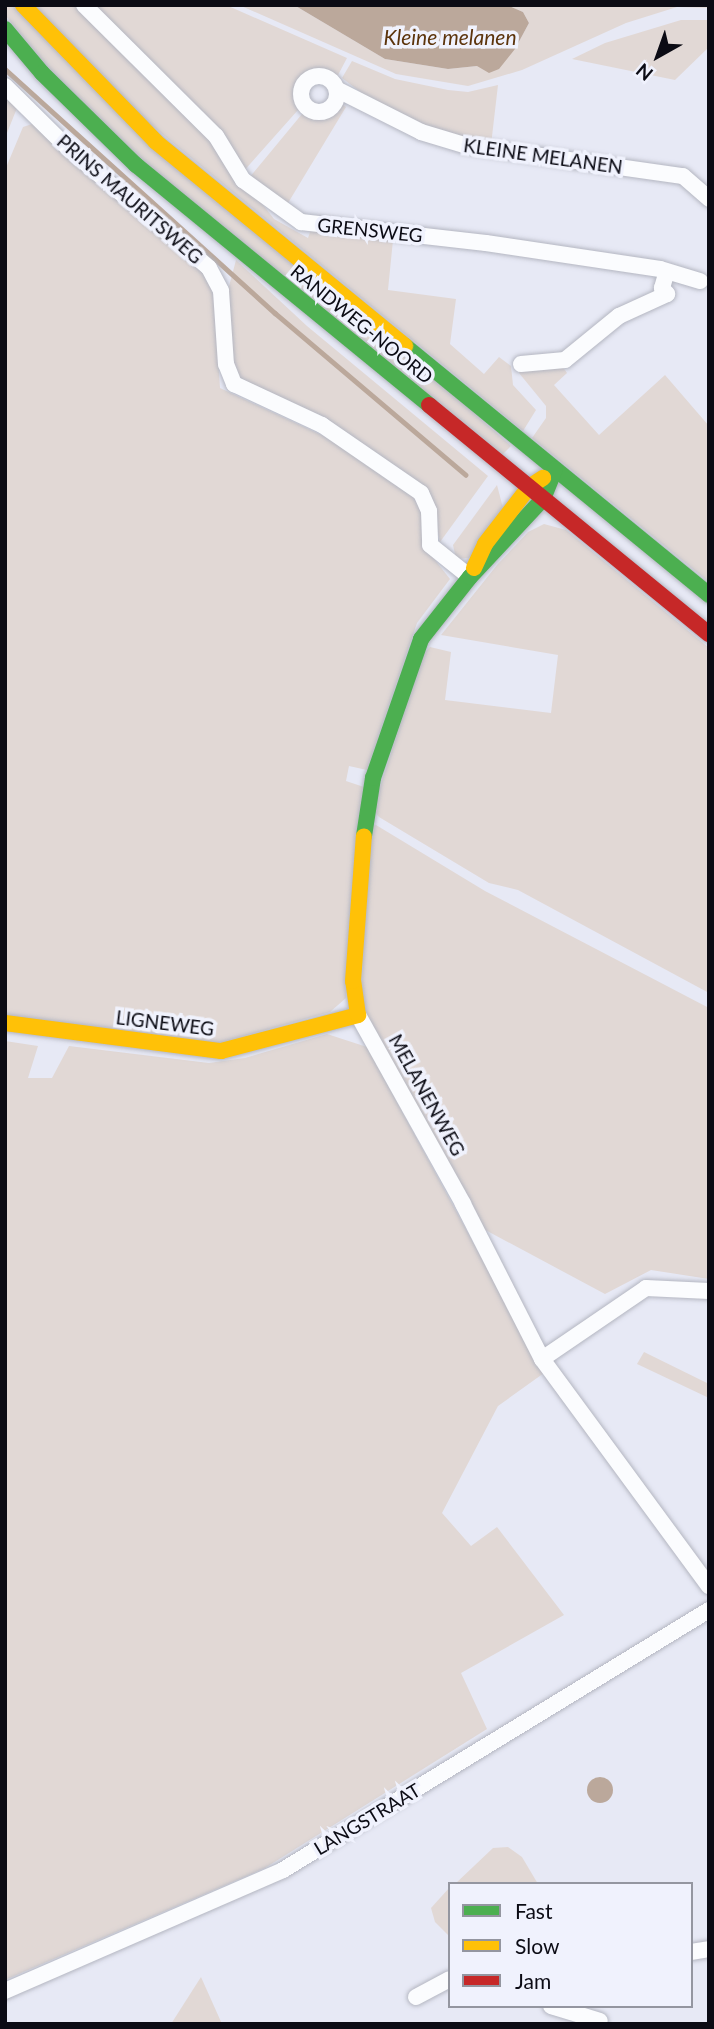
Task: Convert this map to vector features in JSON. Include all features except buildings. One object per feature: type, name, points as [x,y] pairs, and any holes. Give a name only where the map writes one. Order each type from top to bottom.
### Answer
[{"type":"main road","name":"RANDWEG-NOORD","points":[[23,5],[98,88],[156,142],[709,595]]},
{"type":"main road","name":"RANDWEG-NOORD","points":[[5,29],[42,73],[136,165],[709,634]]},
{"type":"main road","name":"MELANENWEG","points":[[470,577],[485,544],[529,487],[555,469]]},
{"type":"main road","name":"MELANENWEG","points":[[358,1015],[353,981],[357,895],[373,778],[421,639],[470,577],[543,499],[555,469]]},
{"type":"main road","name":"LIGNEWEG","points":[[5,1023],[221,1051],[358,1015]]},
{"type":"street","name":"GRENSWEG","points":[[84,5],[216,136],[243,180],[300,222],[486,243],[660,269],[666,274],[705,280]]},
{"type":"street","name":"PRINS MAURITSWEG","points":[[5,86],[209,268],[221,292],[226,364],[234,384],[322,425],[421,493],[429,511],[430,545],[470,577]]},
{"type":"street","name":"KLEINE MELANEN","points":[[338,90],[421,132],[464,145],[683,176],[709,199]]},
{"type":"street","points":[[666,274],[662,288],[667,294]]},
{"type":"street","points":[[521,364],[560,363],[619,316],[705,280]]},
{"type":"street","name":"MELANENWEG","points":[[358,1015],[463,1204],[542,1359],[709,1586]]},
{"type":"street","points":[[542,1359],[646,1288],[709,1291]]},
{"type":"street","name":"LANGSTRAAT","points":[[5,1990],[283,1870],[709,1610]]},
{"type":"street","points":[[416,1997],[448,1980]]},
{"type":"street","points":[[560,2008],[601,2017]]},
{"type":"shaded area","points":[[5,5],[13,5],[511,446],[502,455],[141,159],[47,66],[5,15]]},
{"type":"shaded area","points":[[34,5],[78,5],[204,129],[274,219],[308,238],[311,229],[393,240],[388,290],[456,299],[450,344],[484,374],[499,357],[511,366],[513,385],[536,410],[523,431],[138,114]]},
{"type":"shaded area","points":[[90,5],[226,5],[347,58],[337,77],[322,69],[304,74],[294,89],[298,110],[243,172]]},
{"type":"shaded area","points":[[239,5],[294,5],[385,59],[448,69],[477,66],[515,49],[529,23],[523,12],[507,5],[709,5],[709,8],[677,7],[626,23],[522,70],[468,86],[396,74]]},
{"type":"shaded area","points":[[681,20],[709,20],[709,47],[675,80],[572,59],[605,43]]},
{"type":"shaded area","points":[[352,61],[395,79],[448,90],[468,92],[498,85],[491,145],[419,125],[363,94],[342,78]]},
{"type":"shaded area","points":[[5,98],[17,108],[5,138]]},
{"type":"shaded area","points":[[342,104],[346,107],[285,208],[249,178],[302,114],[322,120]]},
{"type":"shaded area","points":[[35,123],[202,271],[214,295],[220,388],[341,444],[411,491],[421,504],[427,550],[450,579],[417,623],[367,770],[349,766],[346,781],[364,787],[346,998],[330,1012],[219,1043],[5,1018],[5,170],[23,127]]},
{"type":"shaded area","points":[[236,260],[307,326],[488,476],[440,542],[431,499],[241,382],[233,366],[227,294]]},
{"type":"shaded area","points":[[562,366],[567,373],[554,385],[599,435],[665,375],[709,426],[709,582],[532,438],[546,418],[546,406],[519,373],[522,367]]},
{"type":"shaded area","points":[[497,485],[503,508],[469,558],[456,559],[453,545]]},
{"type":"shaded area","points":[[544,524],[566,530],[709,648],[709,993],[518,890],[489,883],[379,817],[373,809],[423,654],[430,647],[451,652],[445,700],[551,713],[558,655],[441,635],[497,565],[528,532]]},
{"type":"shaded area","points":[[376,825],[485,891],[709,1008],[709,1279],[651,1270],[605,1294],[478,1226],[361,1003],[369,827]]},
{"type":"shaded area","points":[[327,1034],[367,1047],[544,1373],[498,1406],[442,1513],[471,1546],[497,1527],[564,1615],[461,1673],[487,1729],[265,1868],[5,1980],[5,1041],[38,1046],[28,1078],[52,1078],[69,1046],[209,1063],[245,1058]]},
{"type":"shaded area","points":[[644,1352],[709,1384],[709,1398],[637,1364]]},
{"type":"shaded area","points":[[508,1847],[522,1857],[537,1882],[457,1882],[493,1848]]},
{"type":"shaded area","points":[[448,1889],[448,1935],[435,1922],[431,1908]]},
{"type":"shaded area","points":[[201,1977],[222,2024],[171,2024]]},
{"type":"water","name":"Kleine melanen","points":[[294,5],[507,5],[523,12],[529,23],[515,49],[499,69],[489,73],[477,66],[448,69],[385,59]]},
{"type":"water","points":[[600,1777],[609,1781],[613,1790],[609,1799],[600,1803],[591,1799],[587,1790],[591,1781]]},
{"type":"waterway","points":[[5,69],[275,313],[466,475]]},
{"type":"traffic: fast","points":[[5,29],[42,73],[136,165],[429,405]]},
{"type":"traffic: fast","points":[[405,346],[709,595]]},
{"type":"traffic: fast","points":[[364,836],[373,778],[421,639],[470,577],[543,499],[555,469]]},
{"type":"traffic: slow","points":[[23,5],[156,142],[405,346]]},
{"type":"traffic: slow","points":[[474,568],[485,544],[529,487],[543,478]]},
{"type":"traffic: slow","points":[[5,1023],[221,1051],[358,1015],[353,981],[364,836]]},
{"type":"traffic: jam","points":[[429,405],[709,634]]}]
